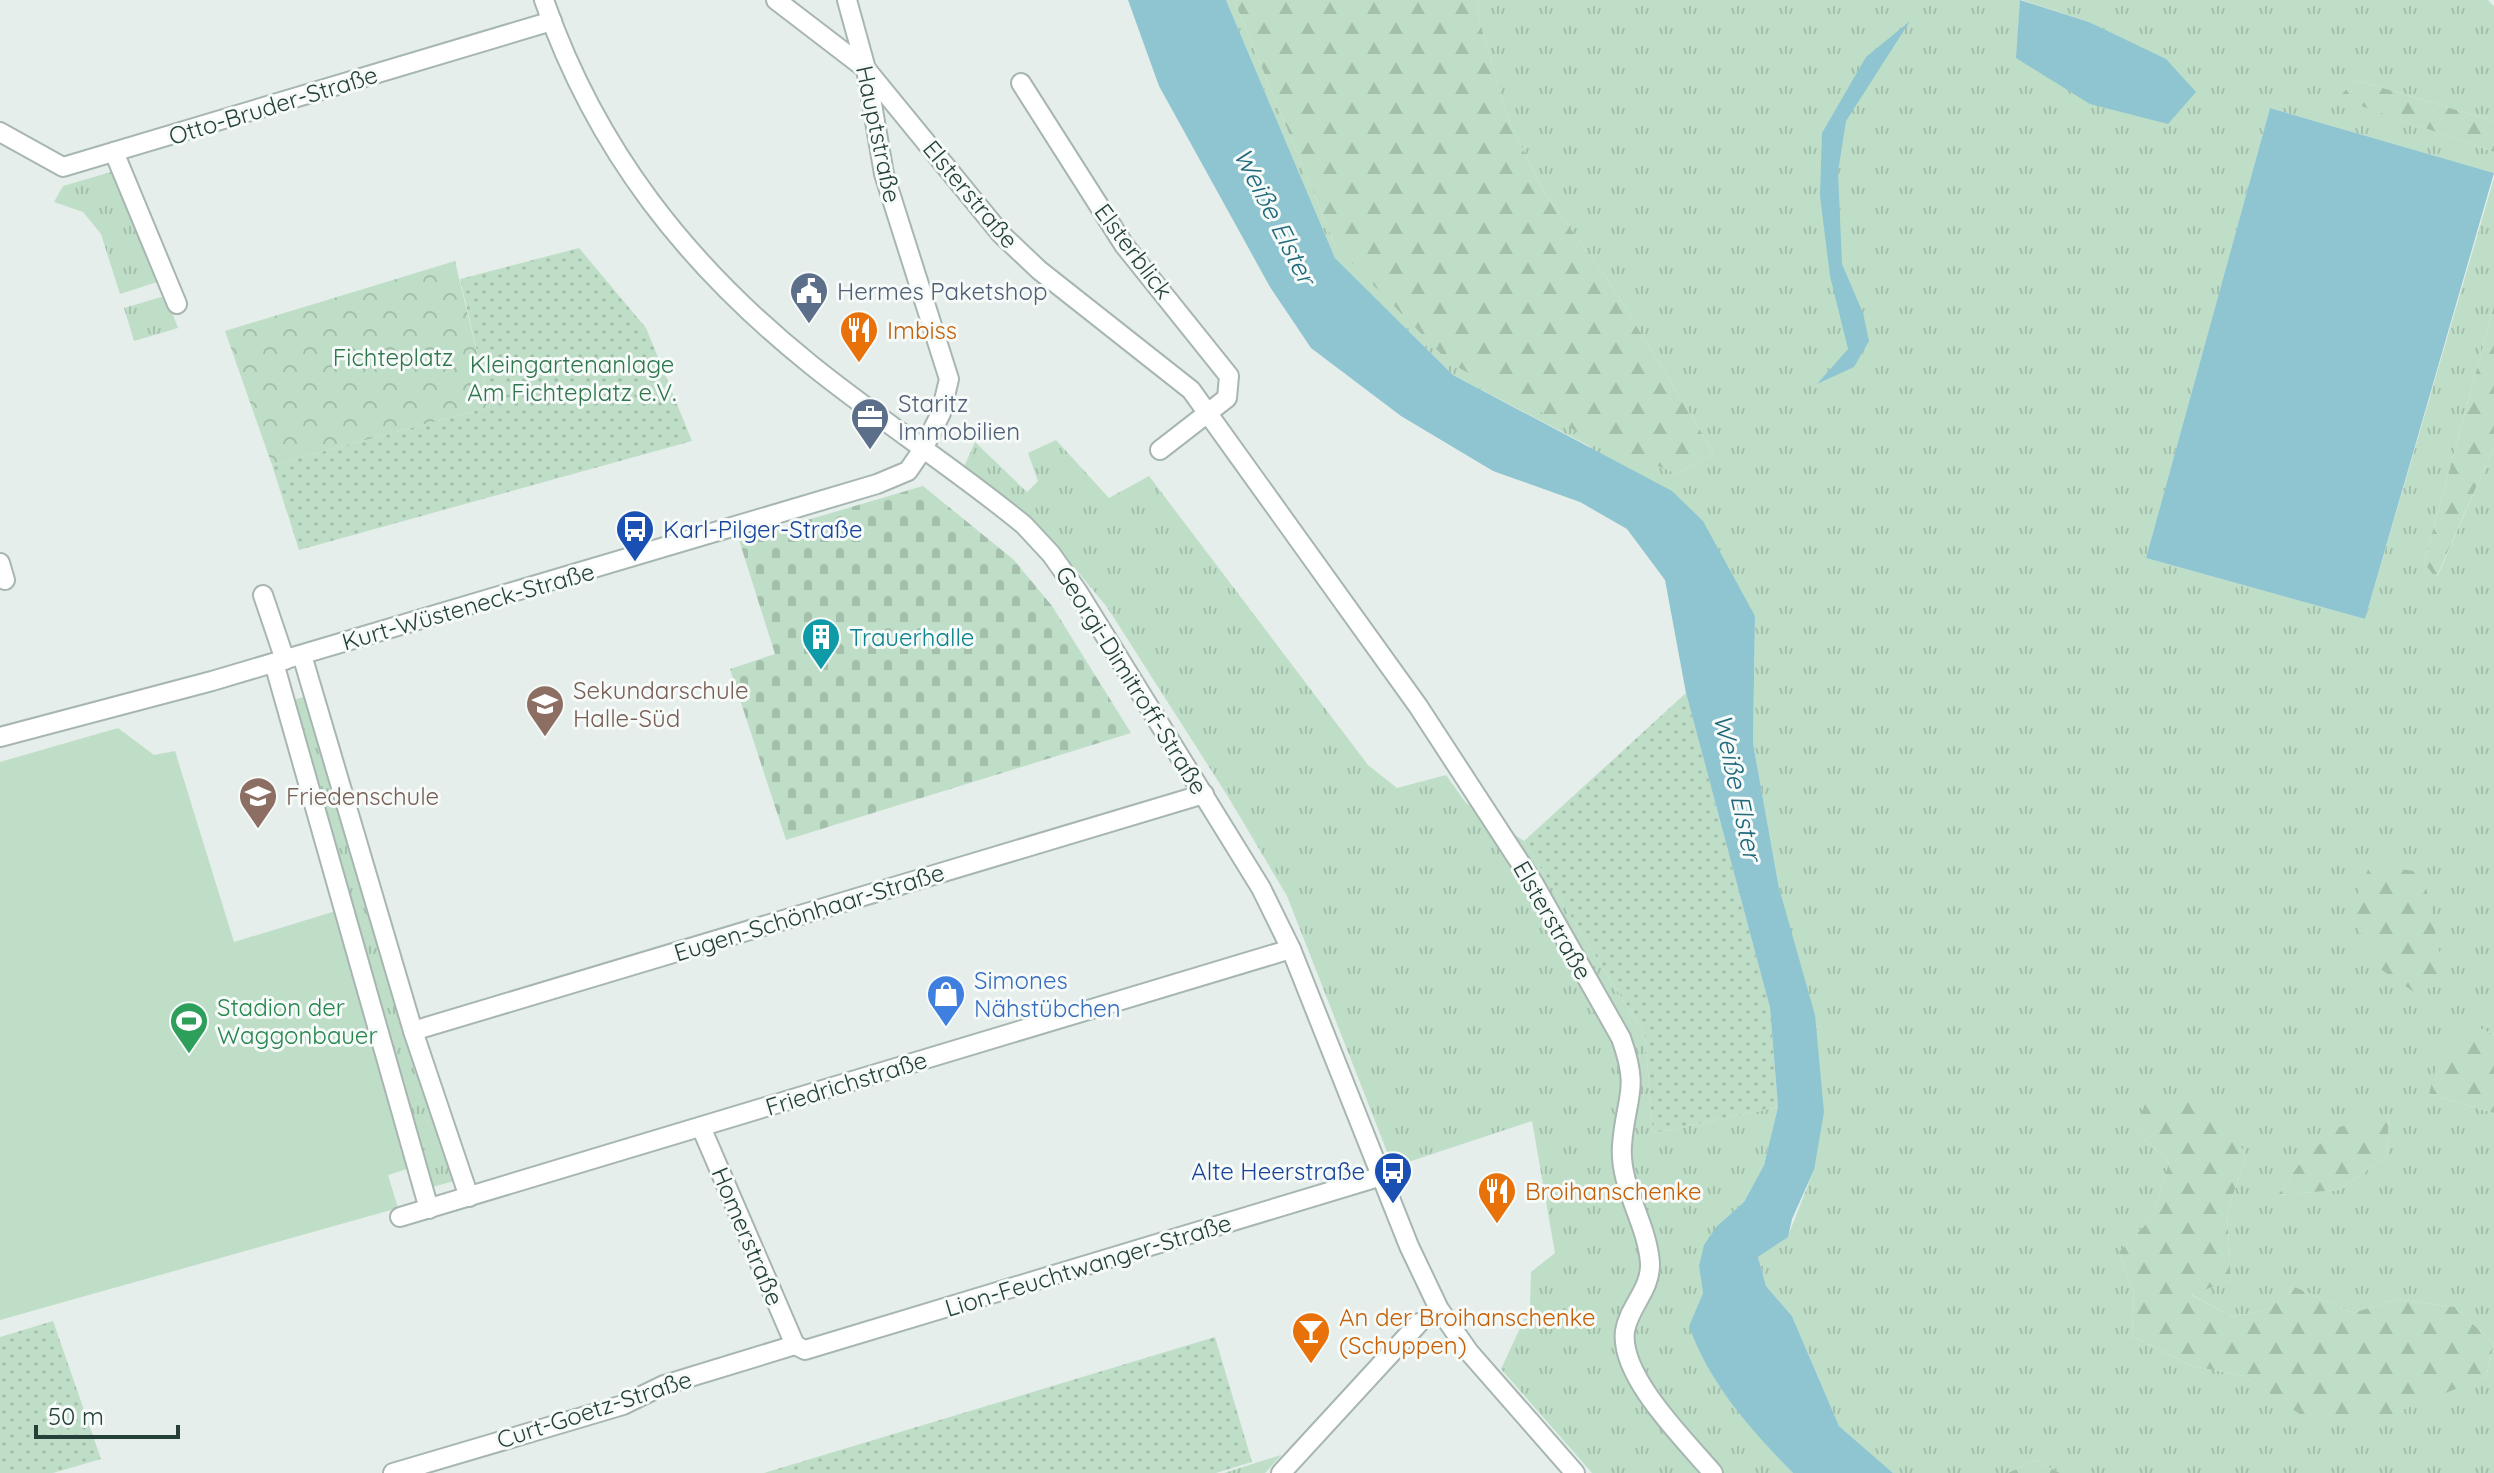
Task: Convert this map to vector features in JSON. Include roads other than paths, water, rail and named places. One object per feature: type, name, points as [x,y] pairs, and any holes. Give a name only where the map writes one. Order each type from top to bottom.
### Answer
[{"type":"street","name":"Georgi-Dimitroff-Straße","points":[[544,0],[622,159],[654,210],[685,249],[745,309],[810,364],[995,501],[1051,554],[1261,888],[1291,949],[1424,1281],[1439,1309],[1469,1352],[1575,1473]]},
{"type":"street","name":"Elsterstraße","points":[[776,0],[866,69],[1001,234],[1039,270],[1191,390],[1418,706],[1534,884],[1621,1038],[1630,1063],[1633,1091],[1622,1146],[1628,1192],[1642,1227],[1650,1265],[1642,1296],[1630,1309],[1625,1333],[1627,1357],[1642,1386],[1713,1473]]},
{"type":"street","name":"Hauptstraße","points":[[847,0],[866,69],[884,174],[949,379],[941,413],[923,449]]},
{"type":"street","name":"Otto-Bruder-Straße","points":[[0,132],[63,167],[552,21]]},
{"type":"street","name":"Elsterblick","points":[[1021,83],[1124,245],[1229,376],[1227,398],[1208,413]]},
{"type":"street","points":[[114,152],[177,304]]},
{"type":"street","points":[[1160,450],[1208,413]]},
{"type":"street","name":"Kurt-Wüsteneck-Straße","points":[[0,737],[287,659],[822,503],[908,471],[923,449]]},
{"type":"street","points":[[263,595],[469,1197]]},
{"type":"street","points":[[287,659],[429,1209]]},
{"type":"street","name":"Eugen-Schönhaar-Straße","points":[[413,1031],[1204,794]]},
{"type":"street","name":"Friedrichstraße","points":[[400,1217],[1291,949]]},
{"type":"street","name":"Homerstraße","points":[[701,1127],[795,1345]]},
{"type":"street","name":"Lion-Feuchtwanger-Straße","points":[[795,1345],[805,1350],[1382,1176]]},
{"type":"street","points":[[1281,1473],[1419,1323]]},
{"type":"street","name":"Curt-Goetz-Straße","points":[[393,1473],[623,1405],[664,1385],[795,1345]]},
{"type":"water","name":"Weiße Elster","points":[[1128,0],[1226,0],[1335,258],[1453,375],[1672,491],[1703,521],[1755,616],[1753,743],[1779,888],[1815,1015],[1824,1112],[1814,1170],[1792,1219],[1788,1237],[1758,1257],[1766,1286],[1792,1316],[1839,1426],[1893,1473],[1793,1473],[1733,1405],[1708,1367],[1689,1326],[1703,1293],[1699,1266],[1704,1245],[1717,1226],[1744,1202],[1764,1165],[1778,1107],[1770,1008],[1686,693],[1665,580],[1627,529],[1580,502],[1493,471],[1401,416],[1311,348],[1270,287],[1159,86]]},
{"type":"water","points":[[2020,0],[2089,22],[2166,59],[2196,92],[2168,124],[2090,104],[2016,58]]},
{"type":"water","points":[[1910,21],[1846,121],[1838,172],[1842,264],[1863,313],[1869,341],[1854,367],[1817,384],[1848,349],[1830,276],[1820,196],[1822,133],[1866,57]]},
{"type":"water","points":[[2270,108],[2494,173],[2365,619],[2146,558]]},
{"type":"place","name":"Hermes Paketshop","points":[[809,325]]},
{"type":"place","name":"Imbiss","points":[[859,364]]},
{"type":"place","name":"Staritz Immobilien","points":[[870,451]]},
{"type":"place","name":"Karl-Pilger-Straße","points":[[635,563]]},
{"type":"place","name":"Trauerhalle","points":[[821,671]]},
{"type":"place","name":"Sekundarschule Halle-Süd","points":[[545,738]]},
{"type":"place","name":"Friedenschule","points":[[258,830]]},
{"type":"place","name":"Simones Nähstübchen","points":[[946,1028]]},
{"type":"place","name":"Stadion der Waggonbauer","points":[[189,1055]]},
{"type":"place","name":"Alte Heerstraße","points":[[1393,1205]]},
{"type":"place","name":"Broihanschenke","points":[[1497,1225]]},
{"type":"place","name":"An der Broihanschenke (Schuppen)","points":[[1311,1365]]},
{"type":"park label","name":"Fichteplatz","points":[[393,357]]},
{"type":"park label","name":"Kleingartenanlage Am Fichteplatz e.V.","points":[[572,378]]}]
